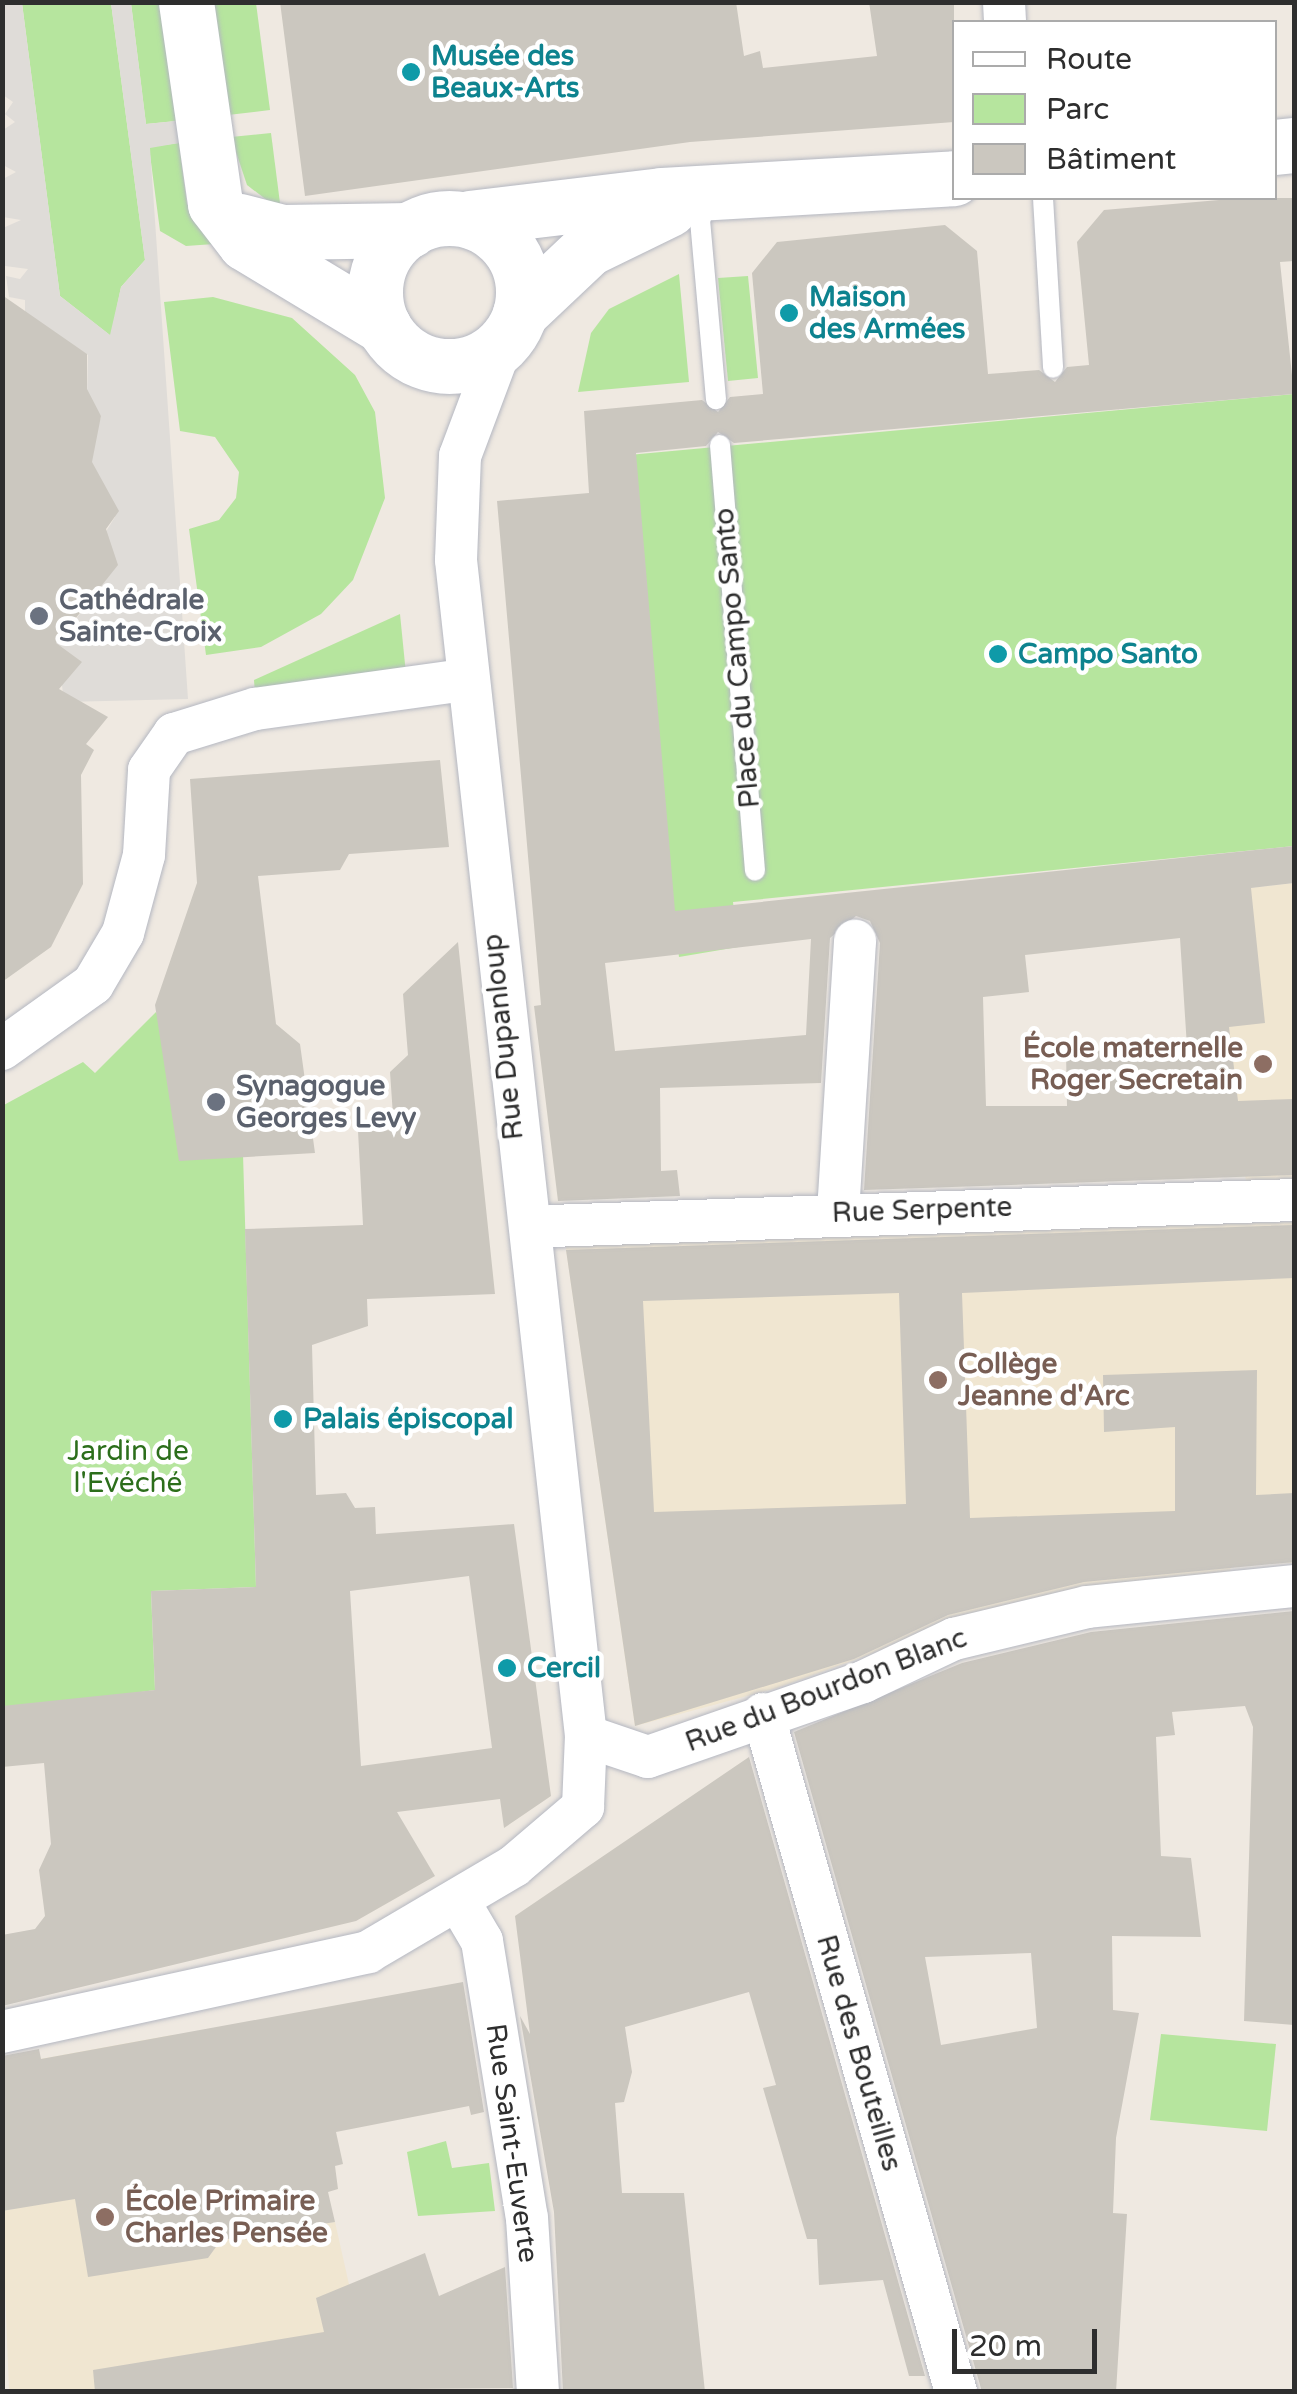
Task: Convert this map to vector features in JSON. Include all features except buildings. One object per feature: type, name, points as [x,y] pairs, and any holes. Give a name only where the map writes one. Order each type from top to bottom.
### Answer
[{"type":"street","points":[[186,2],[206,162],[228,216],[245,244],[384,327],[437,366],[460,366],[511,328],[612,233],[710,196]]},
{"type":"street","points":[[228,216],[282,232],[410,230],[468,218],[952,178]]},
{"type":"street","points":[[468,218],[508,247],[511,328]]},
{"type":"street","points":[[384,327],[376,285],[410,230]]},
{"type":"street","name":"Rue Dupanloup","points":[[511,328],[460,456],[464,680],[586,1736]]},
{"type":"street","points":[[2,1048],[93,984],[124,933],[144,855],[149,770],[174,734],[255,710],[464,680]]},
{"type":"street","points":[[838,1212],[855,940]]},
{"type":"street","name":"Rue Serpente","points":[[550,1226],[838,1212],[1294,1200]]},
{"type":"street","name":"Rue du Bourdon Blanc","points":[[586,1736],[648,1756],[1028,1620],[1204,1590],[1294,1586]]},
{"type":"street","name":"Rue des Bouteilles","points":[[763,1714],[956,2392]]},
{"type":"street","points":[[2,2032],[368,1952],[459,1902],[566,1830],[589,1782],[586,1736]]},
{"type":"street","name":"Rue Saint-Euverte","points":[[459,1902],[482,1941],[527,2218],[538,2392]]},
{"type":"lane","points":[[710,196],[700,220],[716,399]]},
{"type":"lane","points":[[1043,200],[1053,368]]},
{"type":"lane","name":"Place du Campo Santo","points":[[720,444],[755,871]]},
{"type":"shaded area","points":[[3,3],[22,3],[60,296],[110,335],[121,287],[145,260],[111,3],[131,3],[146,124],[176,121],[179,143],[150,148],[188,699],[64,702],[60,669],[82,662],[59,662],[53,626],[69,628],[100,588],[92,554],[115,517],[83,479],[101,416],[87,397],[88,355],[25,314],[25,300],[9,297],[6,276],[20,279],[28,269],[5,266],[3,251],[3,228],[21,220],[3,217],[3,179],[16,172],[3,165],[3,130],[15,122],[5,114],[13,102],[3,95]]},
{"type":"shaded area","name":"École maternelle Roger Secretain","points":[[1294,883],[1294,1181],[1246,1182],[1213,892]]},
{"type":"shaded area","name":"Collège Jeanne d'Arc","points":[[1294,1222],[1294,1563],[1231,1564],[1230,1574],[1004,1606],[777,1688],[635,1726],[565,1242]]},
{"type":"shaded area","name":"École Primaire Charles Pensée","points":[[172,2035],[213,2241],[335,2222],[373,2391],[9,2391],[2,2211],[14,2209],[2,2066]]},
{"type":"green space","points":[[22,3],[111,3],[145,260],[121,287],[111,336],[60,296]]},
{"type":"green space","points":[[131,3],[160,3],[176,121],[146,124]]},
{"type":"green space","points":[[213,3],[256,3],[270,110],[228,115]]},
{"type":"green space","points":[[271,133],[281,211],[247,185],[231,137]]},
{"type":"green space","points":[[179,143],[187,204],[214,244],[186,246],[160,231],[149,147]]},
{"type":"green space","points":[[679,274],[689,382],[578,392],[591,333],[609,309]]},
{"type":"green space","points":[[748,276],[758,378],[728,381],[718,278]]},
{"type":"green space","points":[[213,297],[292,318],[355,375],[375,412],[385,498],[353,580],[321,614],[261,647],[206,655],[189,529],[219,520],[236,498],[239,472],[215,437],[180,431],[164,302]]},
{"type":"green space","name":"Campo Santo","points":[[1294,394],[1294,846],[733,902],[738,947],[679,957],[618,456]]},
{"type":"green space","points":[[400,614],[406,674],[255,694],[254,680]]},
{"type":"green space","name":"Jardin de l'Evéché","points":[[156,1012],[243,1154],[256,1587],[151,1591],[155,1690],[2,1712],[2,1106],[83,1062],[95,1073]]},
{"type":"green space","points":[[1161,2034],[1276,2044],[1267,2131],[1150,2120]]},
{"type":"green space","points":[[446,2141],[452,2168],[489,2163],[495,2211],[418,2216],[407,2152]]},
{"type":"place","name":"Musée des Beaux-Arts","points":[[411,72]]},
{"type":"place","name":"Maison des Armées","points":[[789,313]]},
{"type":"place","name":"Cathédrale Sainte-Croix","points":[[39,616]]},
{"type":"place","name":"Campo Santo","points":[[998,654]]},
{"type":"place","name":"École maternelle Roger Secretain","points":[[1263,1064]]},
{"type":"place","name":"Synagogue Georges Levy","points":[[216,1102]]},
{"type":"place","name":"Collège Jeanne d'Arc","points":[[938,1380]]},
{"type":"place","name":"Palais épiscopal","points":[[283,1419]]},
{"type":"place","name":"Cercil","points":[[507,1668]]},
{"type":"place","name":"École Primaire Charles Pensée","points":[[105,2217]]}]
